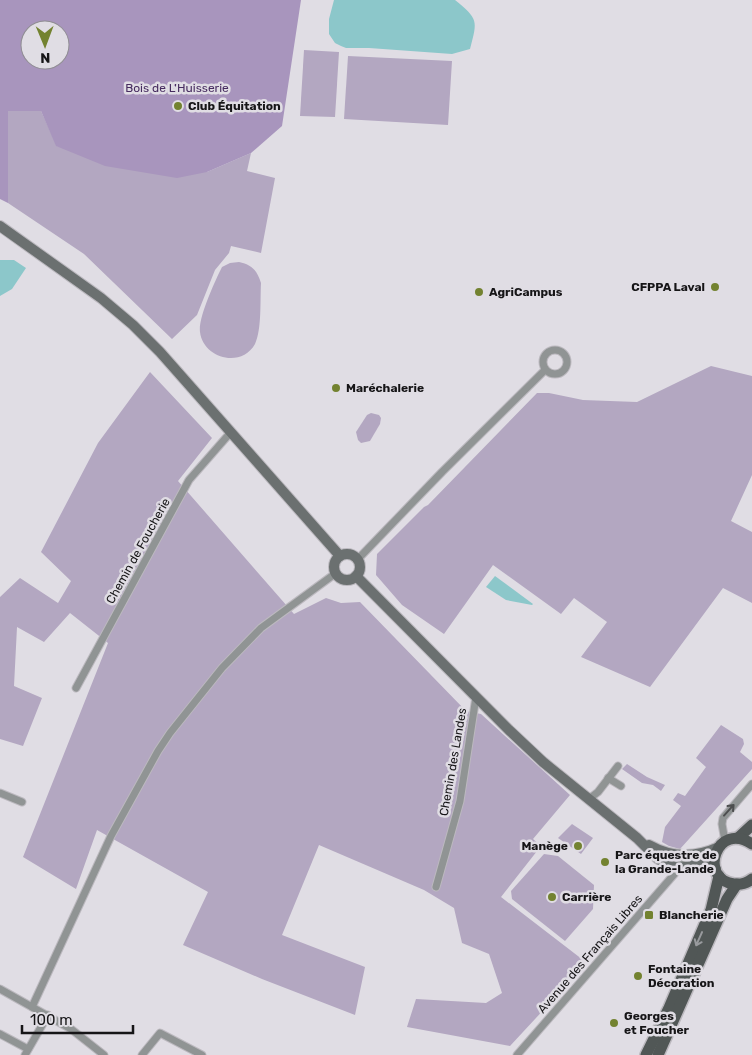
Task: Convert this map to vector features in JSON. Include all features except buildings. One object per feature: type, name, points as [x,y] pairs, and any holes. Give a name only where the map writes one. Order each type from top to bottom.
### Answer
[{"type":"main road","points":[[646,1055],[669,1008],[711,910],[717,873],[714,858],[722,844],[738,838],[752,825]]},
{"type":"main road","points":[[738,838],[752,844]]},
{"type":"main road","points":[[717,873],[731,883],[738,884],[751,880]]},
{"type":"main road","points":[[658,1055],[727,899],[738,884]]},
{"type":"street","points":[[0,226],[101,298],[133,325],[160,352],[340,556]]},
{"type":"street","points":[[358,559],[545,370]]},
{"type":"street","name":"Chemin de Foucherie","points":[[76,688],[189,480],[230,432]]},
{"type":"street","points":[[347,554],[358,559],[360,570],[356,576],[345,579],[336,573],[334,565],[340,556],[347,554]]},
{"type":"street","points":[[32,1006],[115,829],[170,733],[222,668],[261,628],[336,573]]},
{"type":"street","points":[[356,576],[476,698],[543,762],[637,838],[657,858],[667,865],[679,868],[700,864],[717,873]]},
{"type":"street","name":"Chemin des Landes","points":[[436,888],[460,801],[476,698]]},
{"type":"street","points":[[589,799],[598,792],[618,766]]},
{"type":"street","points":[[608,778],[621,786]]},
{"type":"street","points":[[637,838],[665,853],[675,856],[711,851],[722,844],[723,818],[752,784]]},
{"type":"street","points":[[0,793],[22,802]]},
{"type":"street","name":"Avenue des Français Libres","points":[[517,1055],[679,868],[680,864],[692,859],[696,854]]},
{"type":"street","points":[[0,989],[71,1029],[104,1055]]},
{"type":"street","points":[[0,1034],[27,1052],[48,1015]]},
{"type":"street","points":[[142,1055],[160,1033],[202,1055]]},
{"type":"shaded area","points":[[304,50],[339,52],[335,117],[300,116]]},
{"type":"shaded area","points":[[348,56],[452,61],[448,125],[344,119]]},
{"type":"shaded area","points":[[8,111],[41,111],[57,146],[207,172],[251,153],[247,171],[275,178],[261,253],[231,246],[229,253],[215,270],[197,315],[172,339],[84,254],[8,203]]},
{"type":"shaded area","points":[[239,262],[253,269],[261,283],[259,331],[255,344],[249,352],[232,358],[223,357],[215,354],[208,348],[203,341],[200,326],[215,281],[222,267],[230,263]]},
{"type":"shaded area","points":[[711,366],[752,376],[752,475],[731,521],[752,532],[752,603],[723,588],[650,687],[581,657],[607,622],[574,598],[561,614],[493,565],[444,634],[402,605],[376,575],[377,554],[428,505],[537,393],[549,393],[583,400],[637,402]]},
{"type":"shaded area","points":[[150,372],[212,438],[178,481],[294,614],[326,598],[341,603],[360,602],[466,711],[481,714],[570,795],[533,839],[541,846],[501,897],[587,963],[510,1046],[407,1027],[416,999],[486,1003],[502,993],[489,954],[462,943],[454,908],[424,890],[319,845],[282,935],[365,967],[355,1015],[262,979],[183,945],[208,892],[97,830],[76,889],[23,857],[108,643],[70,613],[44,642],[17,627],[14,686],[42,698],[23,746],[0,739],[0,597],[20,578],[58,603],[71,581],[41,552],[98,443]]},
{"type":"shaded area","points":[[371,413],[379,415],[381,418],[380,424],[370,441],[361,443],[356,432],[367,415]]},
{"type":"shaded area","points":[[721,725],[743,739],[744,744],[740,752],[752,762],[752,769],[680,849],[669,846],[662,842],[665,827],[681,806],[673,800],[678,793],[685,796],[706,767],[696,758]]},
{"type":"shaded area","points":[[627,764],[647,777],[665,785],[661,791],[653,785],[642,783],[622,769]]},
{"type":"shaded area","name":"Manège","points":[[572,824],[593,838],[581,854],[558,838]]},
{"type":"shaded area","name":"Carrière","points":[[544,854],[558,856],[594,885],[593,909],[565,941],[512,899],[511,891]]},
{"type":"green space","name":"Bois de L'Huisserie","points":[[0,0],[301,0],[282,126],[251,153],[207,172],[177,178],[105,166],[56,146],[41,111],[8,111],[8,203],[0,199]]},
{"type":"water","points":[[334,0],[455,0],[472,16],[474,21],[475,26],[470,49],[452,54],[346,48],[335,43],[329,34],[329,19]]},
{"type":"water","points":[[0,260],[14,260],[26,268],[12,289],[0,296]]},
{"type":"water","points":[[495,576],[533,604],[506,600],[486,587]]},
{"type":"place","name":"Club Équitation","points":[[178,106]]},
{"type":"place","name":"CFPPA Laval","points":[[715,287]]},
{"type":"place","name":"AgriCampus","points":[[479,292]]},
{"type":"place","name":"Maréchalerie","points":[[336,388]]},
{"type":"place","name":"Manège","points":[[578,846]]},
{"type":"place","name":"Parc équestre de la Grande-Lande","points":[[605,862]]},
{"type":"place","name":"Carrière","points":[[552,897]]},
{"type":"place","name":"Blancherie","points":[[649,915]]},
{"type":"place","name":"Fontaine Décoration","points":[[638,976]]},
{"type":"place","name":"Georges et Foucher","points":[[614,1023]]}]
